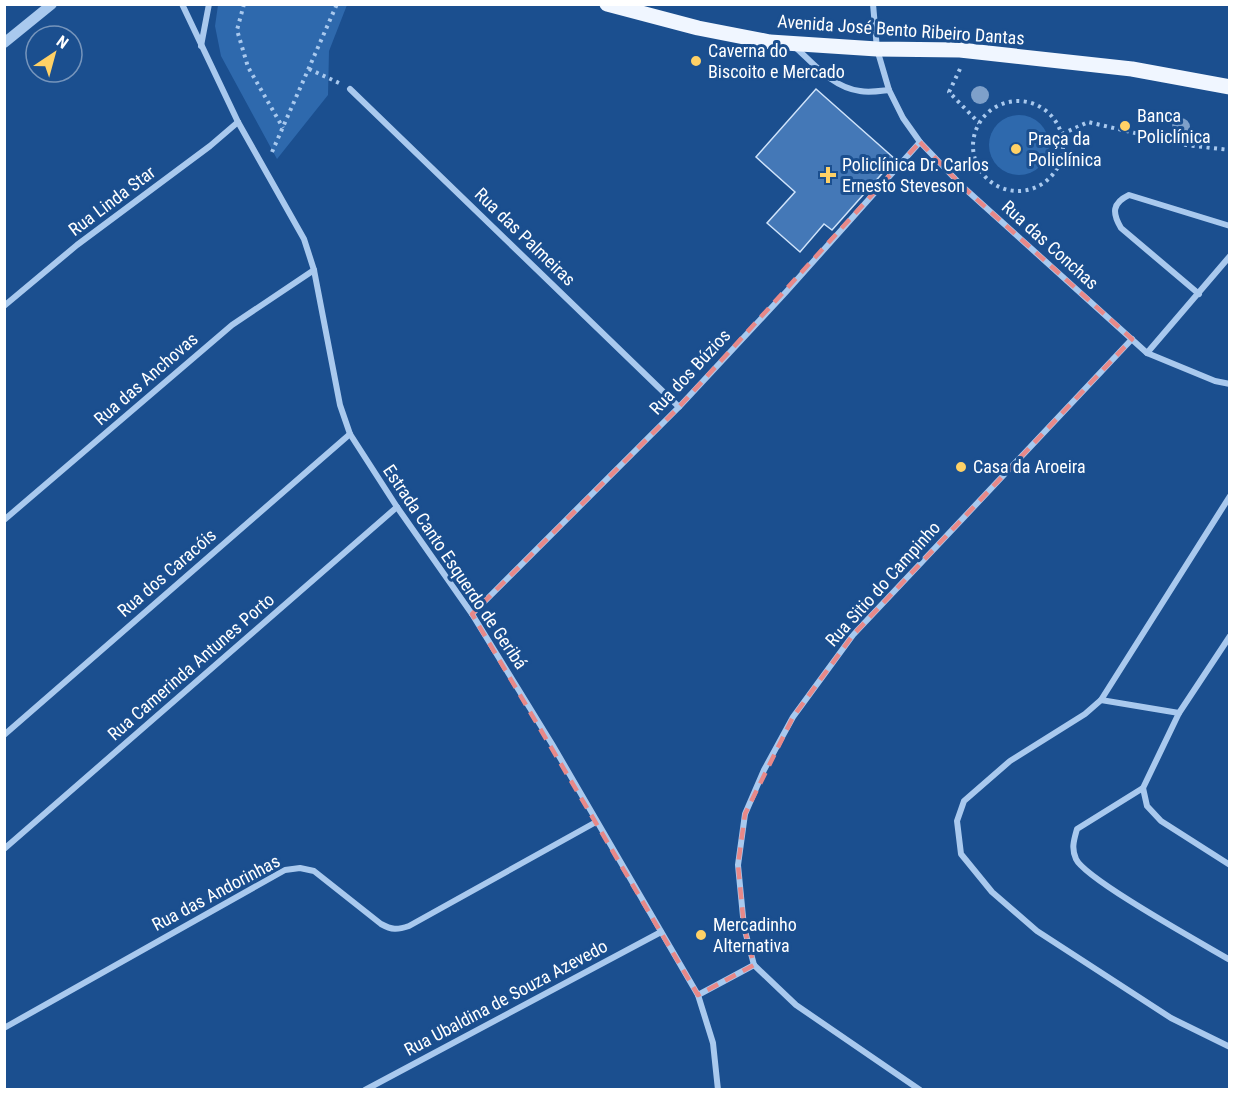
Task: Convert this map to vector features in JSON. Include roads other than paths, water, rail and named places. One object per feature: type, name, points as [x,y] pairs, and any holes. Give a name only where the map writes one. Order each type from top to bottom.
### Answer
[{"type":"main road","name":"Avenida José Bento Ribeiro Dantas","points":[[607,4],[698,28],[770,42],[877,49],[960,50],[1132,69],[1230,87]]},
{"type":"street","points":[[4,43],[52,4]]},
{"type":"street","name":"Estrada Canto Esquerdo de Geribá","points":[[182,4],[238,122],[304,239],[314,270],[340,405],[350,434],[397,507],[472,614],[552,744],[699,995],[713,1043],[718,1089]]},
{"type":"street","points":[[201,46],[209,4]]},
{"type":"street","name":"Rua das Conchas","points":[[873,4],[877,49],[889,90],[903,118],[920,142],[962,186],[1147,353],[1215,381],[1230,384]]},
{"type":"street","points":[[792,43],[826,75],[847,88],[860,92],[889,90]]},
{"type":"street","name":"Rua das Palmeiras","points":[[350,89],[679,407]]},
{"type":"street","name":"Rua Linda Star","points":[[4,306],[77,245],[210,146],[238,122]]},
{"type":"street","name":"Rua dos Búzios","points":[[472,614],[679,407],[920,142]]},
{"type":"street","points":[[1199,294],[1121,228],[1114,216],[1116,207],[1122,199],[1129,195],[1230,226]]},
{"type":"street","points":[[1147,353],[1230,256]]},
{"type":"street","name":"Rua das Anchovas","points":[[4,520],[232,325],[314,270]]},
{"type":"street","name":"Rua Sitio do Campinho","points":[[754,964],[744,927],[739,855],[746,814],[764,770],[793,717],[853,635],[1132,339]]},
{"type":"street","name":"Rua dos Caracóis","points":[[4,735],[350,434]]},
{"type":"street","points":[[1230,496],[1101,700],[1085,714],[1010,761],[964,801],[957,822],[961,854],[992,892],[1037,931],[1171,1018],[1230,1047]]},
{"type":"street","name":"Rua Camerinda Antunes Porto","points":[[4,849],[397,507]]},
{"type":"street","points":[[1230,636],[1179,713],[1143,788],[1077,829],[1072,847],[1077,862],[1105,885],[1230,960]]},
{"type":"street","points":[[1101,700],[1179,713]]},
{"type":"street","points":[[1143,788],[1147,806],[1161,821],[1230,865]]},
{"type":"street","name":"Rua das Andorinhas","points":[[4,1028],[285,870],[300,868],[314,871],[381,924],[391,930],[398,930],[596,822]]},
{"type":"street","name":"Rua Ubaldina de Souza Azevedo","points":[[365,1089],[661,932]]},
{"type":"street","points":[[699,995],[754,964],[796,1005],[920,1089]]},
{"type":"place","name":"Caverna do Biscoito e Mercado","points":[[696,61]]},
{"type":"place","name":"Banca Policlínica","points":[[1125,126]]},
{"type":"place","name":"Praça da Policlínica","points":[[1016,149]]},
{"type":"place","name":"Policlínica Dr. Carlos Ernesto Steveson","points":[[828,175]]},
{"type":"place","name":"Casa da Aroeira","points":[[961,467]]},
{"type":"place","name":"Mercadinho Alternativa","points":[[701,935]]}]
